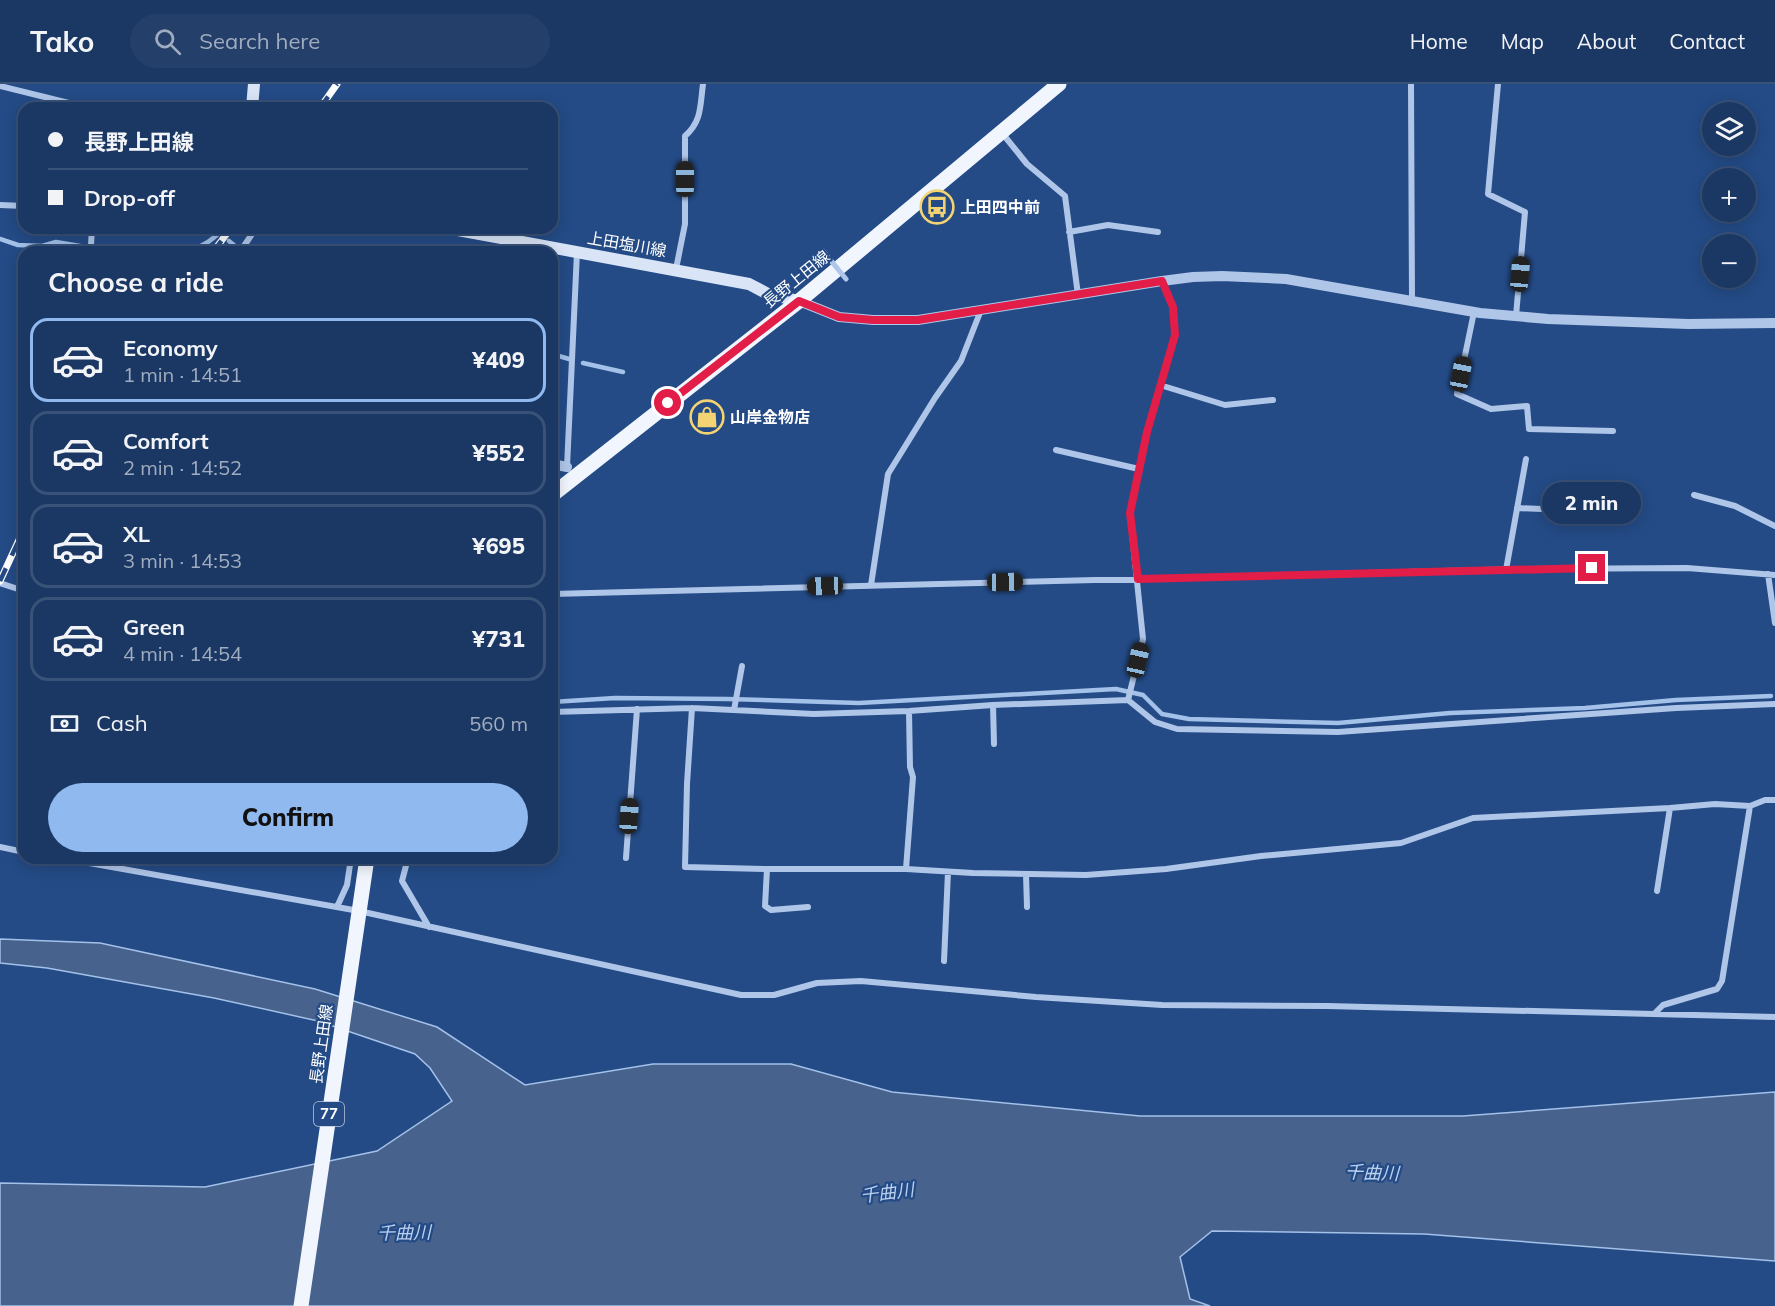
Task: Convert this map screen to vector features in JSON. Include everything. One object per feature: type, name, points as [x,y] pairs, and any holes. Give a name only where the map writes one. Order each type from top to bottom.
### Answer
[{"type":"main road","points":[[252,102],[254,84]]},
{"type":"main road","name":"長野上田線","points":[[558,487],[570,472],[799,301],[1059,84]]},
{"type":"main road","name":"上田塩川線","points":[[480,234],[544,246]]},
{"type":"main road","name":"上田塩川線","points":[[558,248],[749,284],[768,294],[799,301]]},
{"type":"main road","name":"長野上田線","points":[[301,1306],[366,864]]},
{"type":"street","points":[[676,269],[685,224],[685,136],[695,127],[699,116],[703,84]]},
{"type":"street","points":[[1411,84],[1412,301]]},
{"type":"street","points":[[1498,84],[1488,194],[1526,212],[1516,316]]},
{"type":"street","points":[[0,86],[65,102]]},
{"type":"street","points":[[1001,132],[1027,164],[1065,196],[1078,295]]},
{"type":"street","points":[[0,205],[18,206]]},
{"type":"street","points":[[1069,232],[1108,225],[1158,232]]},
{"type":"street","points":[[823,251],[846,279]]},
{"type":"street","points":[[558,467],[570,472],[577,252]]},
{"type":"street","points":[[799,301],[839,317],[918,320],[1162,281],[1222,276],[1286,279],[1474,312],[1516,316],[1618,322],[1775,323]]},
{"type":"street","points":[[1128,700],[1143,639],[1130,513],[1147,432],[1175,335],[1173,307],[1162,281]]},
{"type":"street","points":[[871,585],[888,474],[935,398],[962,361],[981,310]]},
{"type":"street","points":[[1474,312],[1457,394],[1491,409],[1527,406],[1529,429],[1613,431]]},
{"type":"street","points":[[1160,385],[1225,405],[1273,400]]},
{"type":"street","points":[[1056,450],[1139,469]]},
{"type":"street","points":[[1506,570],[1526,459]]},
{"type":"street","points":[[1694,495],[1735,506],[1775,526]]},
{"type":"street","points":[[1517,508],[1612,512]]},
{"type":"street","points":[[558,594],[1506,570],[1687,568],[1772,575],[1775,623]]},
{"type":"street","points":[[0,583],[18,589]]},
{"type":"street","points":[[734,710],[742,666]]},
{"type":"street","points":[[558,712],[692,708],[814,714],[1128,700],[1155,722],[1177,729],[1338,732],[1676,708],[1775,704]]},
{"type":"street","points":[[993,705],[994,744]]},
{"type":"street","points":[[692,708],[685,867],[906,869],[1086,875],[1166,869],[1261,856],[1401,843],[1473,818],[1715,804],[1750,806],[1765,800],[1775,800]]},
{"type":"street","points":[[626,858],[637,709]]},
{"type":"street","points":[[906,869],[913,777],[910,767],[909,711]]},
{"type":"street","points":[[1655,1013],[1663,1005],[1716,988],[1722,981],[1750,806]]},
{"type":"street","points":[[1657,891],[1670,808]]},
{"type":"street","points":[[0,847],[18,851]]},
{"type":"street","points":[[95,864],[337,907],[358,916],[429,927],[741,996],[774,995],[817,983],[861,981],[1036,997],[1162,1005],[1775,1017]]},
{"type":"street","points":[[337,907],[347,885],[350,864]]},
{"type":"street","points":[[406,864],[402,881],[429,927]]},
{"type":"street","points":[[767,869],[765,906],[771,910],[808,907]]},
{"type":"street","points":[[944,961],[948,872]]},
{"type":"street","points":[[1026,874],[1027,907]]},
{"type":"water","name":"千曲川","points":[[0,939],[100,943],[315,989],[437,1027],[525,1085],[653,1064],[791,1064],[892,1092],[1140,1116],[1463,1116],[1775,1092],[1775,1261],[1424,1234],[1212,1231],[1180,1257],[1190,1299],[1210,1306],[0,1306],[0,1183],[205,1187],[377,1151],[452,1101],[430,1068],[415,1054],[318,1021],[214,998],[47,968],[0,963]]},
{"type":"waterway","points":[[201,246],[218,234]]},
{"type":"waterway","points":[[0,239],[18,245],[42,246],[56,242],[80,246]]},
{"type":"waterway","points":[[229,241],[235,246]]},
{"type":"waterway","points":[[558,356],[569,359]]},
{"type":"waterway","points":[[583,363],[623,372]]},
{"type":"waterway","points":[[558,702],[615,698],[859,703],[1116,689],[1143,695],[1162,714],[1189,719],[1338,723],[1450,713],[1585,708],[1676,700],[1771,696]]},
{"type":"railway","points":[[324,102],[337,84]]},
{"type":"railway","points":[[218,246],[226,234]]},
{"type":"railway","points":[[0,581],[18,542]]},
{"type":"place","name":"上田四中前","points":[[937,207]]},
{"type":"place","name":"山岸金物店","points":[[707,417]]},
{"type":"route","points":[[668,403],[799,301],[839,317],[918,320],[1162,281],[1173,307],[1175,335],[1147,432],[1130,513],[1138,579],[1592,568]]}]
